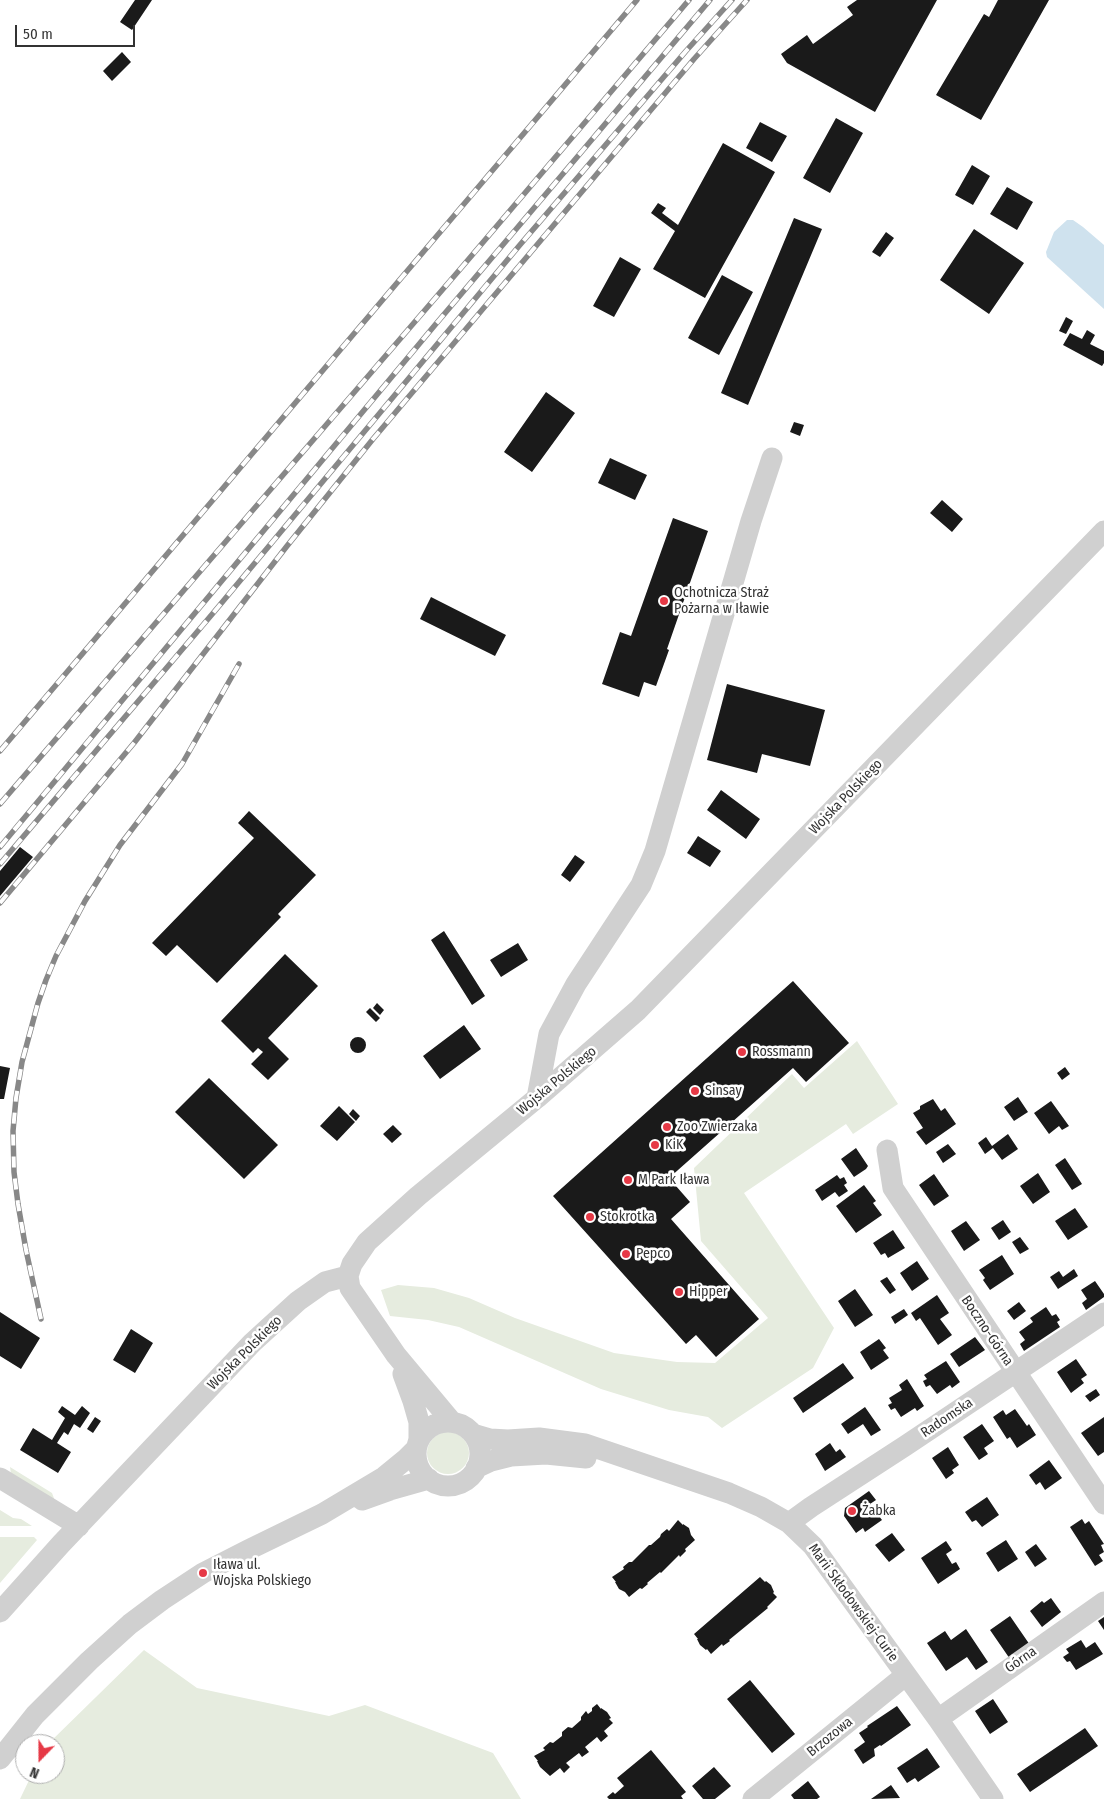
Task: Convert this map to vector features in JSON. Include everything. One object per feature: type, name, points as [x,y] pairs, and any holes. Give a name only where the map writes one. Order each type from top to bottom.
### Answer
[{"type":"street","points":[[538,1098],[549,1034],[576,984],[641,885],[655,851],[751,521],[772,458]]},
{"type":"street","name":"Wojska Polskiego","points":[[0,1612],[78,1526],[252,1343],[298,1301],[325,1282],[348,1276],[352,1264],[367,1242],[418,1196],[538,1098],[638,1010],[1104,531]]},
{"type":"street","name":"Boczno-Górna","points":[[887,1150],[894,1188],[1014,1372],[1104,1504]]},
{"type":"street","points":[[348,1276],[350,1288],[396,1356],[452,1422]]},
{"type":"street","name":"Radomska","points":[[789,1523],[1104,1313]]},
{"type":"street","points":[[0,1759],[61,1688],[130,1624],[203,1573],[322,1514],[384,1476],[406,1459],[418,1444],[425,1432],[433,1426],[442,1422],[452,1422],[460,1424],[473,1434],[478,1442],[480,1451],[479,1460],[471,1476],[455,1485],[437,1484],[429,1479],[418,1466],[418,1444],[419,1422],[396,1356]]},
{"type":"street","name":"Marii Skłodowskiej-Curie","points":[[473,1434],[490,1439],[539,1438],[585,1444],[729,1493],[761,1506],[789,1523],[814,1546],[993,1799]]},
{"type":"street","name":"Marii Skłodowskiej-Curie","points":[[476,1468],[491,1461],[511,1456],[546,1454],[634,1461]]},
{"type":"street","points":[[0,1478],[78,1526]]},
{"type":"street","points":[[322,1514],[390,1490],[429,1479]]},
{"type":"street","name":"Górna","points":[[938,1719],[1104,1602]]},
{"type":"street","name":"Brzozowa","points":[[753,1799],[906,1675]]},
{"type":"shaded area","points":[[857,1041],[898,1104],[853,1134],[846,1124],[744,1193],[834,1328],[813,1368],[722,1428],[708,1417],[669,1410],[601,1389],[459,1327],[428,1320],[390,1316],[381,1290],[398,1285],[434,1288],[469,1298],[515,1318],[614,1353],[677,1362],[715,1363],[768,1318],[701,1241],[694,1168],[792,1074],[804,1088]]},
{"type":"shaded area","points":[[444,1432],[452,1432],[463,1438],[469,1453],[463,1468],[452,1474],[444,1474],[433,1468],[427,1457],[427,1449],[433,1438]]},
{"type":"shaded area","points":[[10,1467],[52,1493],[55,1501],[11,1474]]},
{"type":"shaded area","points":[[0,1510],[13,1518],[21,1519],[32,1526],[0,1526]]},
{"type":"shaded area","points":[[0,1537],[34,1537],[37,1540],[0,1583]]},
{"type":"shaded area","points":[[144,1650],[197,1688],[329,1716],[365,1705],[493,1753],[521,1799],[20,1799],[27,1784],[65,1784],[65,1734],[58,1734]]},
{"type":"water","points":[[1067,220],[1073,220],[1104,245],[1104,309],[1047,257],[1046,252],[1054,232]]},
{"type":"building","points":[[135,0],[152,0],[132,30],[120,22]]},
{"type":"building","points":[[857,0],[937,0],[875,112],[787,63],[781,54],[807,35],[813,44],[853,15],[847,7]]},
{"type":"building","points":[[998,0],[1049,0],[981,120],[936,95],[984,14],[989,17]]},
{"type":"building","points":[[122,52],[131,62],[112,81],[103,71]]},
{"type":"building","points":[[836,118],[863,133],[830,193],[803,178]]},
{"type":"building","points":[[760,122],[787,136],[772,162],[746,148]]},
{"type":"building","points":[[723,143],[775,172],[705,298],[653,269],[675,231],[651,213],[658,203],[666,208],[662,213],[678,225]]},
{"type":"building","points":[[972,165],[990,176],[973,205],[955,195]]},
{"type":"building","points":[[1007,187],[1033,202],[1017,230],[990,214]]},
{"type":"building","points":[[794,218],[822,229],[748,405],[721,393]]},
{"type":"building","points":[[974,229],[1024,263],[989,314],[940,280]]},
{"type":"building","points":[[886,232],[894,238],[880,257],[872,252]]},
{"type":"building","points":[[620,257],[641,269],[614,317],[593,306]]},
{"type":"building","points":[[722,275],[753,292],[719,355],[688,338]]},
{"type":"building","points":[[1066,317],[1073,321],[1066,334],[1059,331]]},
{"type":"building","points":[[1087,330],[1095,335],[1090,344],[1104,351],[1104,363],[1102,366],[1063,345],[1070,333],[1082,339]]},
{"type":"building","points":[[546,392],[575,413],[532,472],[504,452]]},
{"type":"building","points":[[794,422],[804,425],[800,436],[790,432]]},
{"type":"building","points":[[610,458],[647,475],[635,500],[598,483]]},
{"type":"building","points":[[942,500],[963,519],[952,532],[930,513]]},
{"type":"building","points":[[673,518],[708,531],[656,686],[644,682],[639,697],[602,684],[620,632],[631,636]]},
{"type":"building","points":[[431,597],[506,635],[495,656],[420,619]]},
{"type":"building","points":[[727,684],[825,710],[810,766],[762,754],[757,773],[707,760]]},
{"type":"building","points":[[721,790],[760,819],[746,839],[707,810]]},
{"type":"building","points":[[249,811],[316,875],[278,914],[281,917],[217,983],[177,945],[166,956],[152,943],[254,838],[238,823]]},
{"type":"building","points":[[698,836],[721,851],[710,867],[687,853]]},
{"type":"building","points":[[20,847],[33,857],[0,896],[0,871]]},
{"type":"building","points":[[575,855],[585,862],[570,882],[561,875]]},
{"type":"building","points":[[444,931],[485,996],[472,1005],[431,940]]},
{"type":"building","points":[[518,943],[528,960],[501,977],[490,960]]},
{"type":"building","points":[[285,954],[318,986],[268,1038],[289,1059],[268,1080],[251,1064],[263,1052],[258,1048],[253,1053],[221,1021]]},
{"type":"building","points":[[793,981],[849,1043],[806,1082],[793,1068],[669,1178],[690,1202],[671,1219],[759,1319],[716,1357],[696,1335],[686,1344],[553,1196]]},
{"type":"building","points":[[377,1003],[384,1010],[380,1015],[373,1008]]},
{"type":"building","points":[[370,1008],[380,1018],[376,1022],[366,1012]]},
{"type":"building","points":[[464,1025],[481,1049],[440,1079],[423,1056]]},
{"type":"building","points":[[355,1037],[361,1037],[366,1042],[364,1051],[355,1053],[350,1048],[350,1042]]},
{"type":"building","points":[[0,1066],[10,1068],[4,1099],[0,1099]]},
{"type":"building","points":[[1065,1067],[1070,1074],[1062,1080],[1057,1073]]},
{"type":"building","points":[[209,1078],[278,1145],[244,1179],[175,1112]]},
{"type":"building","points":[[1018,1097],[1028,1112],[1014,1121],[1004,1107]]},
{"type":"building","points":[[933,1099],[941,1111],[945,1108],[956,1124],[926,1145],[916,1132],[923,1128],[913,1113],[920,1109],[920,1106]]},
{"type":"building","points":[[1051,1101],[1069,1126],[1062,1130],[1059,1126],[1049,1134],[1034,1113]]},
{"type":"building","points":[[339,1106],[355,1122],[337,1141],[320,1126]]},
{"type":"building","points":[[353,1109],[360,1116],[356,1121],[349,1114]]},
{"type":"building","points":[[393,1125],[402,1134],[392,1143],[383,1134]]},
{"type":"building","points":[[1008,1134],[1018,1149],[1002,1160],[993,1148],[985,1154],[978,1143],[986,1137],[992,1146]]},
{"type":"building","points":[[948,1144],[956,1154],[943,1163],[936,1152]]},
{"type":"building","points":[[856,1148],[868,1166],[854,1177],[841,1159]]},
{"type":"building","points":[[1065,1158],[1082,1184],[1072,1190],[1055,1165]]},
{"type":"building","points":[[1038,1173],[1050,1192],[1033,1204],[1020,1186]]},
{"type":"building","points":[[934,1174],[949,1196],[934,1206],[919,1185]]},
{"type":"building","points":[[837,1175],[840,1179],[844,1177],[847,1183],[844,1185],[848,1191],[839,1197],[835,1192],[822,1201],[815,1190]]},
{"type":"building","points":[[864,1185],[876,1201],[873,1203],[882,1215],[856,1233],[836,1206]]},
{"type":"building","points":[[1075,1208],[1088,1227],[1068,1240],[1055,1221]]},
{"type":"building","points":[[1003,1220],[1011,1232],[999,1240],[991,1228]]},
{"type":"building","points":[[966,1221],[980,1240],[964,1251],[951,1231]]},
{"type":"building","points":[[893,1230],[905,1248],[888,1258],[885,1253],[881,1255],[873,1243]]},
{"type":"building","points":[[1020,1237],[1029,1249],[1020,1254],[1012,1242]]},
{"type":"building","points":[[1002,1255],[1014,1274],[990,1290],[979,1270]]},
{"type":"building","points":[[917,1261],[929,1279],[912,1291],[900,1273]]},
{"type":"building","points":[[1074,1269],[1078,1276],[1058,1289],[1050,1277],[1059,1271],[1063,1277]]},
{"type":"building","points":[[887,1277],[896,1290],[890,1294],[880,1281]]},
{"type":"building","points":[[1095,1281],[1104,1297],[1086,1310],[1082,1303],[1087,1299],[1081,1290]]},
{"type":"building","points":[[855,1289],[873,1315],[855,1327],[838,1301]]},
{"type":"building","points":[[937,1295],[949,1313],[940,1319],[952,1335],[938,1345],[920,1318],[916,1321],[911,1313]]},
{"type":"building","points":[[1019,1302],[1026,1311],[1014,1320],[1007,1311]]},
{"type":"building","points":[[1046,1307],[1052,1316],[1056,1314],[1060,1320],[1057,1322],[1060,1327],[1024,1351],[1020,1344],[1025,1340],[1019,1332],[1033,1322],[1030,1318]]},
{"type":"building","points":[[904,1309],[908,1315],[895,1324],[891,1317]]},
{"type":"building","points":[[0,1312],[40,1338],[21,1369],[0,1356]]},
{"type":"building","points":[[131,1329],[153,1343],[135,1373],[113,1360]]},
{"type":"building","points":[[975,1337],[985,1350],[959,1367],[950,1354]]},
{"type":"building","points":[[879,1339],[886,1348],[883,1350],[889,1358],[871,1370],[860,1352]]},
{"type":"building","points":[[1076,1359],[1087,1375],[1081,1379],[1084,1383],[1071,1393],[1057,1372]]},
{"type":"building","points":[[946,1361],[960,1382],[952,1388],[950,1385],[937,1394],[930,1385],[926,1387],[923,1381],[927,1379],[924,1375]]},
{"type":"building","points":[[843,1363],[854,1378],[803,1413],[793,1398]]},
{"type":"building","points":[[907,1379],[924,1406],[917,1411],[915,1408],[901,1417],[895,1408],[891,1410],[888,1405],[892,1403],[889,1398],[902,1390],[899,1385]]},
{"type":"building","points":[[1096,1389],[1100,1395],[1090,1402],[1085,1396]]},
{"type":"building","points":[[62,1406],[75,1415],[82,1406],[90,1413],[80,1428],[74,1424],[68,1435],[64,1432],[57,1443],[71,1452],[58,1473],[20,1450],[33,1428],[52,1440],[65,1418],[58,1412]]},
{"type":"building","points":[[865,1407],[881,1430],[871,1436],[863,1424],[848,1434],[841,1424]]},
{"type":"building","points":[[1015,1409],[1036,1435],[1017,1448],[1010,1437],[1007,1439],[993,1417],[1003,1410],[1006,1415]]},
{"type":"building","points":[[95,1417],[101,1421],[93,1433],[87,1429]]},
{"type":"building","points":[[1104,1417],[1104,1452],[1098,1456],[1081,1433]]},
{"type":"building","points":[[982,1424],[994,1441],[984,1448],[988,1454],[979,1460],[963,1437]]},
{"type":"building","points":[[830,1443],[836,1452],[840,1449],[846,1457],[825,1471],[815,1454]]},
{"type":"building","points":[[948,1447],[959,1465],[952,1470],[954,1473],[946,1479],[932,1458]]},
{"type":"building","points":[[1049,1460],[1062,1478],[1045,1490],[1040,1482],[1036,1485],[1029,1475]]},
{"type":"building","points":[[869,1491],[876,1500],[870,1504],[882,1520],[865,1532],[863,1528],[856,1533],[844,1516],[845,1508]]},
{"type":"building","points":[[987,1497],[999,1515],[982,1527],[976,1520],[972,1522],[965,1512]]},
{"type":"building","points":[[1082,1519],[1085,1524],[1089,1521],[1104,1544],[1101,1545],[1104,1552],[1099,1555],[1103,1561],[1095,1566],[1070,1527]]},
{"type":"building","points":[[678,1520],[689,1528],[695,1540],[685,1549],[686,1551],[680,1557],[679,1555],[648,1584],[629,1597],[619,1589],[612,1577],[624,1569],[623,1567],[632,1562],[667,1529],[669,1531]]},
{"type":"building","points":[[892,1533],[905,1550],[889,1562],[875,1545]]},
{"type":"building","points":[[1006,1540],[1018,1559],[998,1572],[986,1553]]},
{"type":"building","points":[[946,1541],[952,1550],[946,1554],[952,1564],[956,1562],[960,1569],[938,1584],[921,1558]]},
{"type":"building","points":[[1036,1544],[1047,1559],[1035,1567],[1025,1552]]},
{"type":"building","points":[[760,1577],[771,1585],[773,1593],[777,1597],[768,1608],[730,1641],[723,1646],[722,1644],[711,1654],[700,1645],[694,1634]]},
{"type":"building","points":[[1051,1598],[1061,1612],[1042,1627],[1030,1611],[1042,1601],[1044,1603]]},
{"type":"building","points":[[1010,1616],[1030,1645],[1010,1659],[990,1630]]},
{"type":"building","points":[[1104,1617],[1104,1630],[1098,1621]]},
{"type":"building","points":[[966,1629],[988,1662],[976,1670],[967,1657],[946,1671],[927,1643],[945,1631],[951,1640]]},
{"type":"building","points":[[1081,1640],[1086,1648],[1095,1642],[1103,1654],[1076,1670],[1070,1661],[1067,1662],[1063,1657],[1069,1653],[1066,1649]]},
{"type":"building","points":[[750,1680],[795,1734],[772,1753],[727,1699]]},
{"type":"building","points":[[993,1699],[1008,1722],[990,1734],[975,1711]]},
{"type":"building","points":[[597,1704],[607,1712],[611,1718],[609,1719],[613,1723],[604,1731],[608,1736],[601,1742],[597,1737],[585,1747],[589,1752],[582,1757],[579,1753],[566,1763],[570,1767],[564,1773],[560,1768],[550,1776],[540,1767],[534,1756],[545,1750],[543,1748],[550,1742],[553,1743],[562,1736],[562,1732],[568,1727],[572,1728],[581,1720],[586,1711],[588,1714]]},
{"type":"building","points":[[897,1706],[911,1725],[874,1749],[875,1756],[863,1764],[854,1750],[865,1742],[859,1733]]},
{"type":"building","points":[[1085,1728],[1098,1746],[1030,1792],[1017,1774]]},
{"type":"building","points":[[927,1748],[940,1767],[918,1782],[915,1778],[907,1783],[897,1768]]},
{"type":"building","points":[[651,1750],[686,1792],[681,1796],[683,1799],[609,1799],[607,1797],[613,1792],[615,1794],[624,1786],[617,1778]]},
{"type":"building","points":[[714,1767],[731,1786],[715,1799],[703,1799],[692,1786]]},
{"type":"building","points":[[808,1781],[820,1797],[817,1799],[794,1799],[791,1795]]},
{"type":"building","points":[[891,1785],[900,1798],[871,1799]]},
{"type":"railway","points":[[0,751],[637,0]]},
{"type":"railway","points":[[0,804],[689,0]]},
{"type":"railway","points":[[0,847],[435,325],[710,0]]},
{"type":"railway","points":[[0,864],[214,612],[519,246],[732,0]]},
{"type":"railway","points":[[0,903],[134,743],[373,439],[694,59],[747,0]]},
{"type":"railway","points":[[41,1319],[18,1204],[14,1172],[13,1131],[22,1062],[38,1003],[56,956],[85,901],[120,845],[182,764],[239,664]]},
{"type":"place","name":"Ochotnicza Straż Pożarna w Iławie","points":[[664,601]]},
{"type":"place","name":"Rossmann","points":[[742,1052]]},
{"type":"place","name":"Sinsay","points":[[695,1091]]},
{"type":"place","name":"Zoo Zwierzaka","points":[[667,1127]]},
{"type":"place","name":"KiK","points":[[655,1145]]},
{"type":"place","name":"M Park Iława","points":[[628,1180]]},
{"type":"place","name":"Stokrotka","points":[[590,1217]]},
{"type":"place","name":"Pepco","points":[[626,1254]]},
{"type":"place","name":"Hipper","points":[[679,1292]]},
{"type":"place","name":"Żabka","points":[[852,1511]]},
{"type":"place","name":"Iława ul. Wojska Polskiego","points":[[203,1573]]}]
